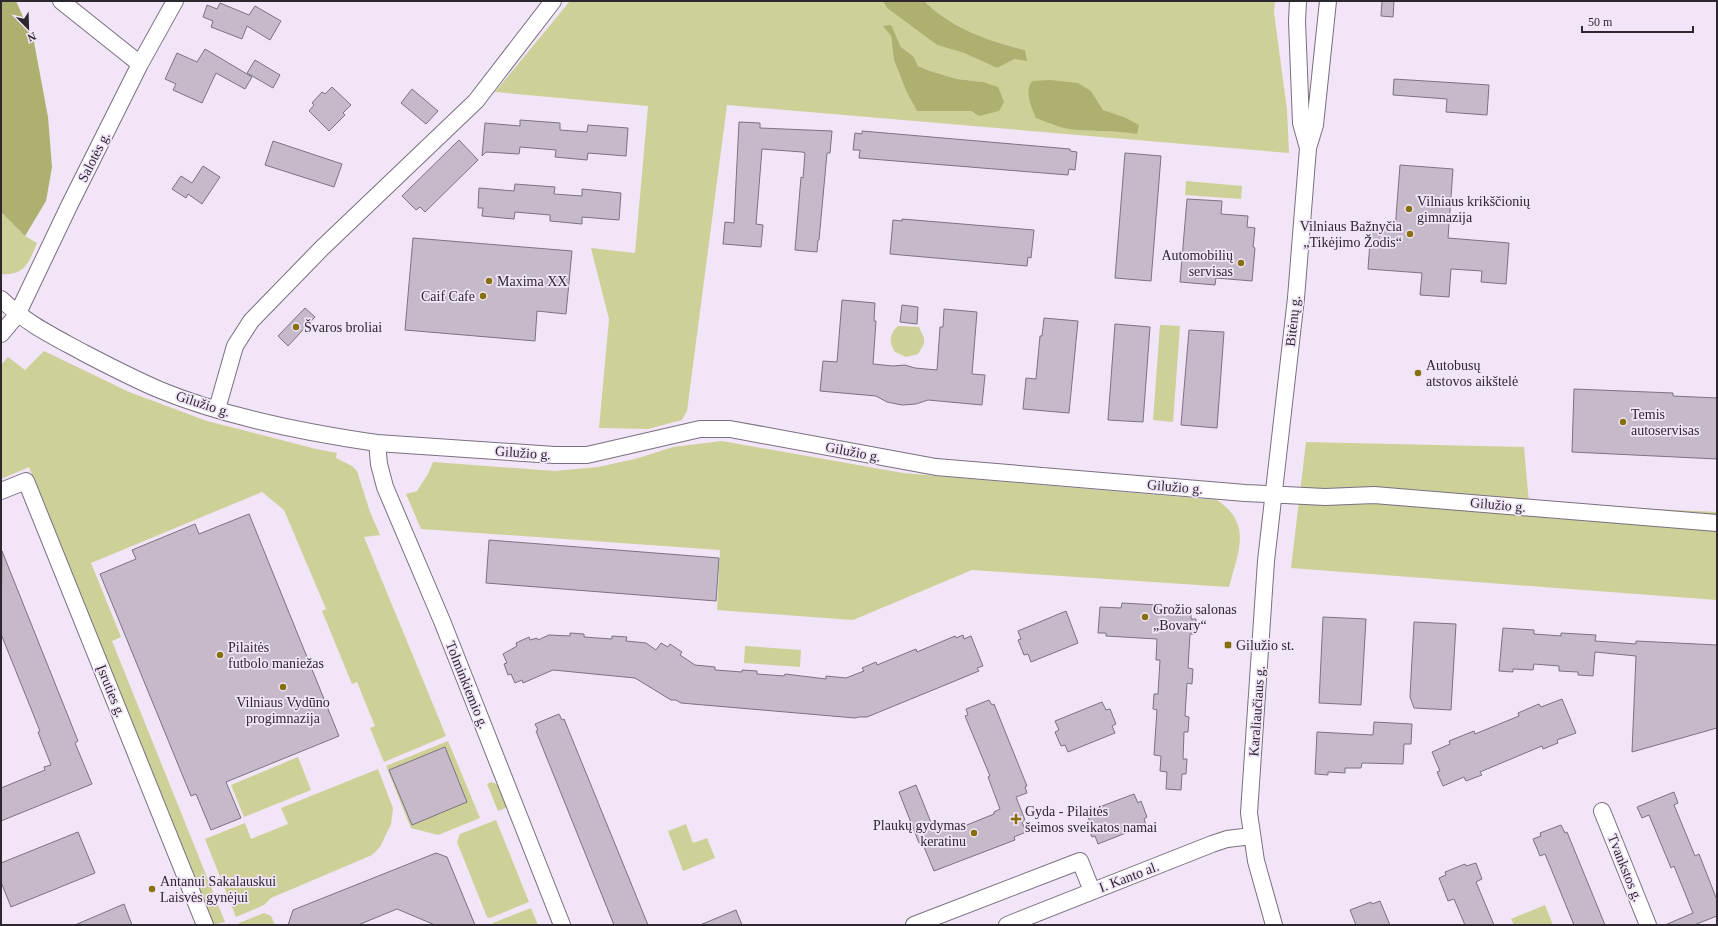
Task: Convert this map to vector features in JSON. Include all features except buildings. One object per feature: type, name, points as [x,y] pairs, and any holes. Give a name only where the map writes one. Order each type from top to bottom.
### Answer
[{"type":"street","points":[[60,1],[140,64]]},
{"type":"street","name":"Salotės g.","points":[[1,334],[17,314],[58,227],[140,64],[174,1]]},
{"type":"street","points":[[217,409],[235,346],[251,321],[322,248],[476,101],[553,1]]},
{"type":"street","name":"Bitėnų g.","points":[[1298,1],[1301,123],[1308,148]]},
{"type":"street","name":"Bitėnų g.","points":[[1274,494],[1298,277],[1308,148],[1315,125],[1328,1]]},
{"type":"street","name":"Gilužio g.","points":[[1,298],[17,314],[47,333],[132,378],[217,409],[251,419],[352,440],[554,455],[587,455],[700,429],[730,429],[936,467],[1274,494],[1325,497],[1374,495],[1717,523]]},
{"type":"street","name":"Tolminkiemio g.","points":[[377,443],[379,464],[386,487],[439,615],[562,925]]},
{"type":"street","name":"Įsruties g.","points":[[1,491],[26,481],[205,925]]},
{"type":"street","name":"Karaliaučiaus g.","points":[[1274,494],[1266,561],[1250,813],[1252,836],[1262,886],[1274,925]]},
{"type":"street","name":"Tvankstos g.","points":[[1602,811],[1648,925]]},
{"type":"street","name":"I. Kanto al.","points":[[1007,925],[1212,844],[1227,839],[1252,836]]},
{"type":"street","points":[[914,925],[931,922],[1080,861],[1092,891]]},
{"type":"green space","points":[[1,1],[16,1],[34,42],[48,117],[52,167],[46,201],[25,236],[1,212]]},
{"type":"green space","points":[[570,1],[883,1],[887,8],[937,45],[964,53],[997,68],[1015,59],[1025,50],[984,38],[958,26],[946,19],[924,1],[1275,1],[1274,12],[1287,110],[1289,153],[727,105],[687,411],[682,420],[648,429],[599,428],[609,319],[591,248],[635,253],[648,106],[495,92]],"holes":[[[884,26],[896,36],[901,47],[914,57],[918,66],[957,79],[983,82],[979,116],[971,111],[917,111],[907,93],[894,60],[891,36]],[[1091,91],[1103,110],[1124,117],[1137,133],[1085,130],[1050,124]]]},
{"type":"green space","points":[[883,1],[924,1],[946,19],[958,26],[984,38],[1025,50],[1027,61],[1015,59],[997,68],[964,53],[937,45],[887,8]]},
{"type":"green space","points":[[891,25],[901,47],[914,57],[918,66],[957,79],[983,82],[998,87],[1004,102],[999,111],[979,116],[971,111],[917,111],[907,93],[894,60],[891,36],[883,26]]},
{"type":"green space","points":[[1050,80],[1078,83],[1091,91],[1103,110],[1124,117],[1139,125],[1137,134],[1069,129],[1056,126],[1036,118],[1028,95],[1030,86],[1032,81]]},
{"type":"green space","points":[[1186,181],[1242,186],[1241,199],[1185,195]]},
{"type":"green space","points":[[1,212],[25,236],[37,243],[28,262],[16,273],[1,274]]},
{"type":"green space","points":[[1160,325],[1180,326],[1173,422],[1153,420]]},
{"type":"green space","points":[[898,326],[919,327],[924,338],[924,344],[918,354],[906,357],[895,352],[891,339],[893,332]]},
{"type":"green space","points":[[44,351],[129,392],[207,421],[337,453],[336,458],[352,466],[357,471],[370,512],[380,535],[364,537],[446,736],[384,762],[370,728],[375,726],[357,682],[352,684],[322,611],[326,609],[284,510],[262,492],[91,563],[121,637],[112,641],[225,922],[212,925],[29,467],[1,479],[1,365],[8,357],[25,370]]},
{"type":"green space","points":[[722,441],[903,473],[1217,500],[1228,509],[1235,519],[1239,529],[1239,550],[1229,587],[972,570],[853,620],[717,610],[720,550],[421,529],[406,494],[417,491],[428,474],[433,462],[555,471],[598,467],[635,459],[673,447]]},
{"type":"green space","points":[[1306,442],[1524,447],[1529,503],[1717,512],[1717,600],[1291,568]]},
{"type":"green space","points":[[745,646],[801,650],[800,667],[744,663]]},
{"type":"green space","points":[[448,741],[480,818],[438,835],[411,828],[386,766]]},
{"type":"green space","points":[[298,757],[311,790],[244,817],[231,785]]},
{"type":"green space","points":[[378,769],[393,808],[391,824],[380,847],[372,855],[271,898],[264,905],[236,917],[205,839],[245,823],[251,839],[288,824],[281,808]]},
{"type":"green space","points":[[491,782],[499,785],[508,807],[498,811],[487,784]]},
{"type":"green space","points":[[496,820],[529,902],[490,918],[487,917],[457,842],[460,834]]},
{"type":"green space","points":[[686,824],[693,843],[707,838],[715,858],[683,871],[668,831]]},
{"type":"green space","points":[[1545,905],[1553,925],[1514,925],[1511,919]]},
{"type":"green space","points":[[531,908],[538,925],[490,925],[493,923]]},
{"type":"green space","points":[[264,913],[271,916],[275,925],[239,925],[239,923]]},
{"type":"place","name":"Vilniaus krikščionių gimnazija","points":[[1409,209]]},
{"type":"place","name":"Vilniaus Bažnyčia „Tikėjimo Žodis“","points":[[1410,234]]},
{"type":"place","name":"Automobilių servisas","points":[[1241,263]]},
{"type":"place","name":"Maxima XX","points":[[489,281]]},
{"type":"place","name":"Caif Cafe","points":[[483,296]]},
{"type":"place","name":"Švaros broliai","points":[[296,327]]},
{"type":"place","name":"Autobusų atstovos aikštelė","points":[[1418,373]]},
{"type":"place","name":"Temis autoservisas","points":[[1623,422]]},
{"type":"place","name":"Grožio salonas „Bovary“","points":[[1145,617]]},
{"type":"place","name":"Gilužio st.","points":[[1228,645]]},
{"type":"place","name":"Pilaitės futbolo maniežas","points":[[220,655]]},
{"type":"place","name":"Vilniaus Vydūno progimnazija","points":[[283,687]]},
{"type":"place","name":"Gyda - Pilaitės šeimos sveikatos namai","points":[[1016,819]]},
{"type":"place","name":"Plaukų gydymas keratinu","points":[[974,833]]},
{"type":"place","name":"Antanui Sakalauskui Laisvės gynėjui","points":[[152,889]]}]
